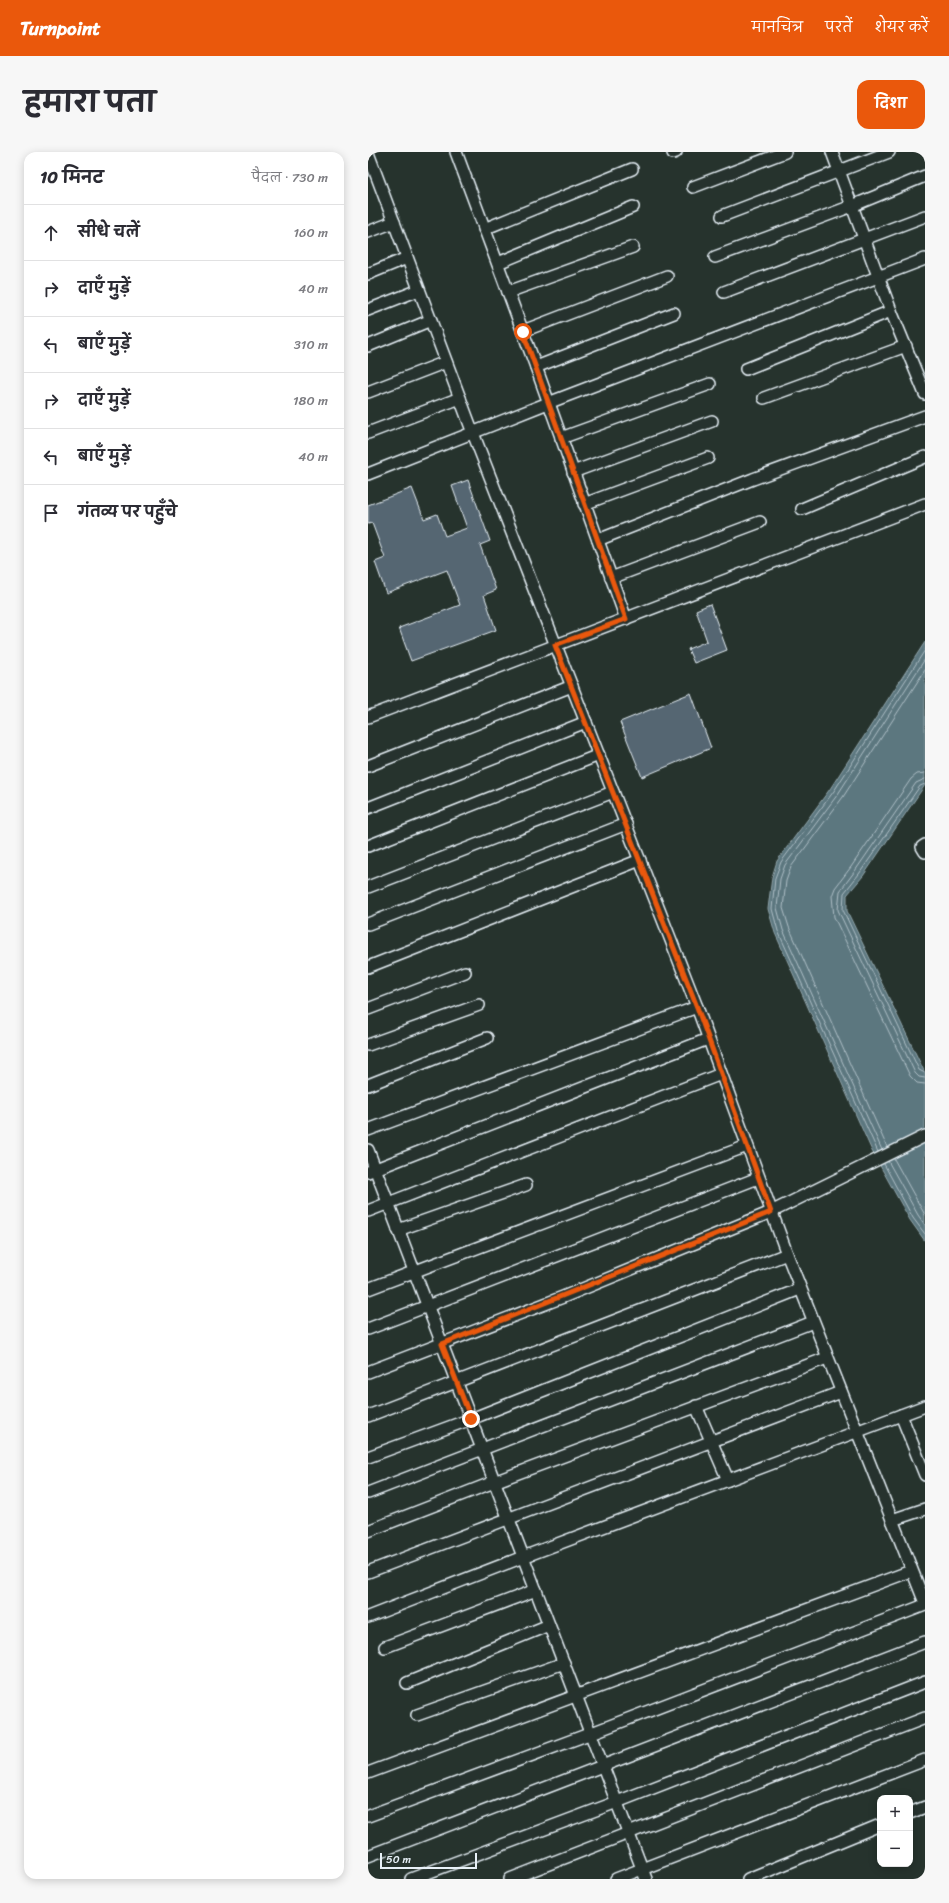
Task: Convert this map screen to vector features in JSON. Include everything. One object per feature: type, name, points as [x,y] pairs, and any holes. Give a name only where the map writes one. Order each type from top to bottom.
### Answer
[{"type":"street","points":[[456,152],[536,367],[626,619]]},
{"type":"street","points":[[693,187],[785,152]]},
{"type":"street","points":[[832,152],[891,311],[925,394]]},
{"type":"street","points":[[722,216],[889,152]]},
{"type":"street","points":[[368,153],[473,434],[697,1007],[758,1178],[800,1289],[925,1604],[589,1734],[368,1816]]},
{"type":"street","points":[[484,229],[632,169]]},
{"type":"street","points":[[714,257],[852,206],[925,176]]},
{"type":"street","points":[[498,263],[634,207]]},
{"type":"street","points":[[724,292],[925,216]]},
{"type":"street","points":[[368,232],[394,222]]},
{"type":"street","points":[[508,292],[633,247]]},
{"type":"street","points":[[368,274],[407,258]]},
{"type":"street","points":[[368,474],[473,434],[548,403],[925,259]]},
{"type":"street","points":[[523,332],[667,276]]},
{"type":"street","points":[[368,310],[419,290]]},
{"type":"street","points":[[746,369],[891,311]]},
{"type":"street","points":[[536,367],[674,313]]},
{"type":"street","points":[[368,346],[430,320]]},
{"type":"street","points":[[764,398],[906,346]]},
{"type":"street","points":[[368,392],[446,362]]},
{"type":"street","points":[[561,438],[710,384]]},
{"type":"street","points":[[368,433],[460,398]]},
{"type":"street","points":[[598,540],[753,479],[925,416]]},
{"type":"street","points":[[573,472],[712,421]]},
{"type":"street","points":[[802,508],[925,457]]},
{"type":"street","points":[[584,504],[708,458]]},
{"type":"street","points":[[368,718],[925,504]]},
{"type":"street","points":[[611,578],[760,522]]},
{"type":"street","points":[[368,766],[572,686]]},
{"type":"street","points":[[368,808],[586,722]]},
{"type":"street","points":[[368,846],[599,755]]},
{"type":"street","points":[[368,887],[613,792]]},
{"type":"street","points":[[368,924],[626,824]]},
{"type":"street","points":[[925,845],[922,847],[925,852]]},
{"type":"street","points":[[368,967],[640,860]]},
{"type":"street","points":[[368,1009],[466,972]]},
{"type":"street","points":[[368,1045],[479,1005]]},
{"type":"street","points":[[368,1130],[697,1007]]},
{"type":"street","points":[[368,1085],[487,1038]]},
{"type":"street","points":[[372,1171],[708,1039]]},
{"type":"street","points":[[368,1211],[721,1074]]},
{"type":"street","points":[[368,1372],[442,1344],[771,1212],[925,1136]]},
{"type":"street","points":[[368,1289],[747,1146]]},
{"type":"street","points":[[368,1150],[372,1171],[388,1204],[428,1306],[564,1663],[589,1734],[644,1874]]},
{"type":"street","points":[[368,1329],[758,1178]]},
{"type":"street","points":[[398,1230],[526,1185]]},
{"type":"street","points":[[368,1416],[787,1254]]},
{"type":"street","points":[[368,1457],[471,1419],[800,1289]]},
{"type":"street","points":[[368,1493],[813,1322]]},
{"type":"street","points":[[368,1531],[494,1482],[827,1358]]},
{"type":"street","points":[[368,1572],[841,1392]]},
{"type":"street","points":[[696,1406],[728,1480]]},
{"type":"street","points":[[368,1617],[523,1557],[925,1406]]},
{"type":"street","points":[[901,1415],[925,1475]]},
{"type":"street","points":[[892,1520],[925,1508]]},
{"type":"street","points":[[368,1773],[911,1571]]},
{"type":"street","points":[[384,1647],[536,1590]]},
{"type":"street","points":[[407,1683],[549,1625]]},
{"type":"street","points":[[368,1856],[925,1642]]},
{"type":"street","points":[[417,1715],[564,1663]]},
{"type":"street","points":[[411,1879],[616,1802],[925,1682]]},
{"type":"street","points":[[510,1879],[925,1718]]},
{"type":"street","points":[[616,1879],[644,1874],[925,1760]]},
{"type":"street","points":[[913,1812],[925,1807]]},
{"type":"street","points":[[748,1879],[770,1875],[877,1826]]},
{"type":"water","points":[[925,642],[925,785],[863,876],[847,895],[847,911],[925,1073],[925,1241],[910,1220],[872,1151],[775,933],[768,909],[772,877],[777,861],[830,789]]},
{"type":"building","points":[[468,480],[490,541],[480,545],[496,590],[484,595],[496,630],[411,661],[399,628],[460,605],[447,570],[386,593],[375,562],[385,558],[372,523],[368,524],[368,505],[412,488],[424,519],[437,514],[445,536],[467,528],[452,486]]},
{"type":"building","points":[[710,604],[727,650],[694,663],[688,649],[707,641],[696,610]]},
{"type":"building","points":[[691,693],[711,748],[642,777],[620,722]]},
{"type":"route","points":[[471,1419],[442,1344],[771,1212],[697,1007],[555,645],[626,619],[523,332]]}]
